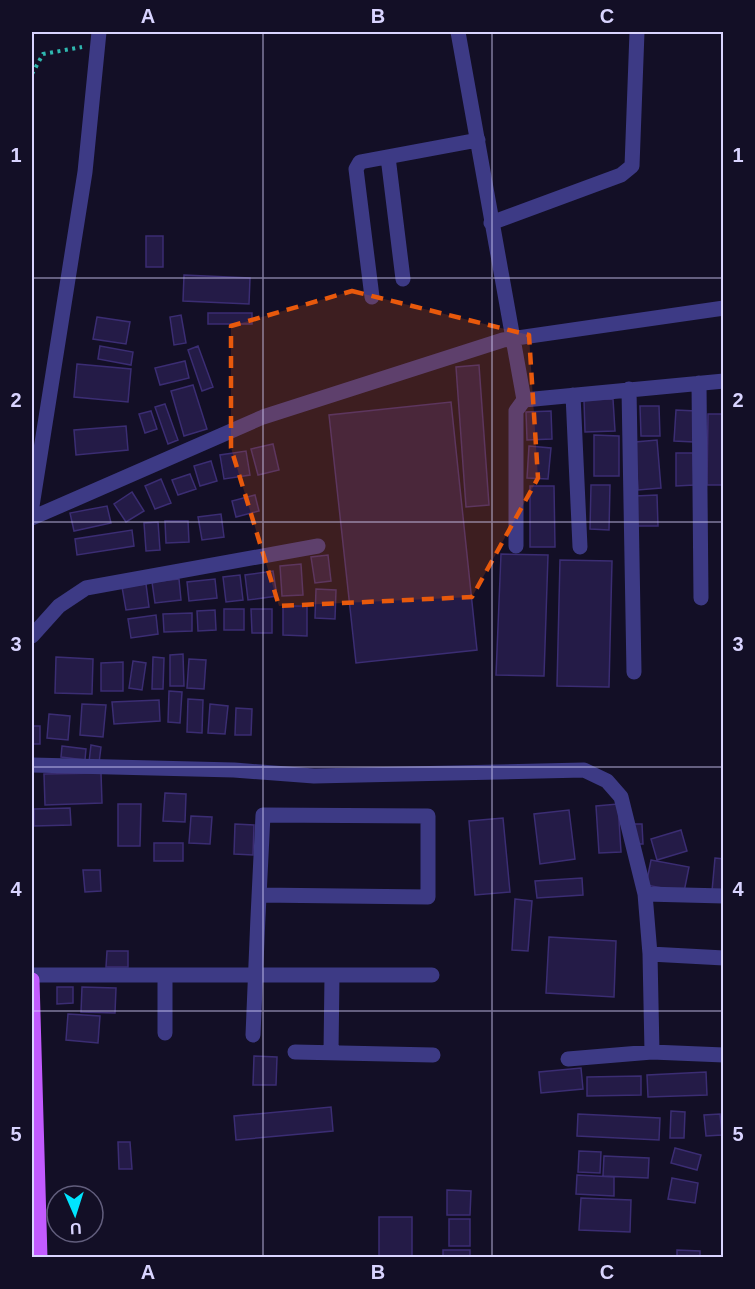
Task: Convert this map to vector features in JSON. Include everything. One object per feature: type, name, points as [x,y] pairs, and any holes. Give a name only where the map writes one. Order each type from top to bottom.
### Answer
[{"type":"main road","points":[[32,980],[40,1257]]},
{"type":"street","points":[[32,506],[85,172],[99,32]]},
{"type":"street","points":[[458,32],[524,400],[516,411],[516,546]]},
{"type":"street","points":[[491,223],[621,176],[632,166],[637,32]]},
{"type":"street","points":[[372,297],[356,169],[360,162],[478,140]]},
{"type":"street","points":[[388,157],[403,279]]},
{"type":"street","points":[[32,518],[263,417],[514,338],[723,308]]},
{"type":"street","points":[[524,400],[723,381]]},
{"type":"street","points":[[699,383],[701,598]]},
{"type":"street","points":[[629,389],[634,672]]},
{"type":"street","points":[[573,395],[580,547]]},
{"type":"street","points":[[32,636],[59,606],[86,588],[318,546]]},
{"type":"street","points":[[32,765],[234,770],[314,776],[584,770],[607,781],[621,797],[645,894],[650,954],[652,1052]]},
{"type":"street","points":[[253,1035],[259,895],[263,815],[428,816],[428,897],[259,895]]},
{"type":"street","points":[[645,894],[723,896]]},
{"type":"street","points":[[650,954],[723,958]]},
{"type":"street","points":[[32,975],[432,975]]},
{"type":"street","points":[[165,975],[165,1033]]},
{"type":"street","points":[[332,975],[332,1053]]},
{"type":"street","points":[[295,1052],[433,1055]]},
{"type":"street","points":[[568,1059],[652,1052],[723,1055]]},
{"type":"path","points":[[32,74],[43,54],[83,46],[98,48]]},
{"type":"highlighted area","points":[[352,291],[529,335],[538,478],[472,597],[279,606],[231,448],[231,326]]},
{"type":"building","points":[[146,236],[163,236],[163,267],[146,267]]},
{"type":"building","points":[[184,275],[250,278],[249,304],[183,301]]},
{"type":"building","points":[[208,313],[252,313],[252,324],[208,324]]},
{"type":"building","points":[[181,315],[186,343],[174,345],[170,317]]},
{"type":"building","points":[[97,317],[130,322],[126,344],[93,339]]},
{"type":"building","points":[[100,346],[133,352],[131,365],[98,359]]},
{"type":"building","points":[[198,346],[213,387],[202,391],[188,350]]},
{"type":"building","points":[[185,361],[189,378],[160,385],[155,368]]},
{"type":"building","points":[[77,364],[131,369],[128,402],[74,397]]},
{"type":"building","points":[[479,365],[489,505],[466,507],[456,367]]},
{"type":"building","points":[[193,385],[207,429],[184,436],[171,391]]},
{"type":"building","points":[[613,399],[615,431],[585,432],[584,400]]},
{"type":"building","points":[[451,402],[477,650],[356,663],[329,415]]},
{"type":"building","points":[[165,404],[178,440],[168,444],[155,407]]},
{"type":"building","points":[[640,406],[659,406],[660,436],[641,436]]},
{"type":"building","points":[[676,410],[696,411],[694,442],[674,441]]},
{"type":"building","points":[[151,411],[157,429],[145,433],[139,414]]},
{"type":"building","points":[[551,411],[552,439],[527,440],[526,412]]},
{"type":"building","points":[[708,414],[724,414],[724,485],[707,485]]},
{"type":"building","points":[[126,426],[128,450],[76,455],[74,430]]},
{"type":"building","points":[[594,435],[619,436],[619,476],[594,476]]},
{"type":"building","points":[[657,440],[661,488],[638,490],[635,442]]},
{"type":"building","points":[[273,444],[279,470],[258,475],[251,449]]},
{"type":"building","points":[[529,446],[551,448],[548,479],[527,478]]},
{"type":"building","points":[[246,451],[250,475],[224,479],[220,455]]},
{"type":"building","points":[[676,453],[693,453],[694,485],[676,486]]},
{"type":"building","points":[[211,461],[217,481],[200,486],[194,466]]},
{"type":"building","points":[[190,474],[196,489],[178,495],[172,480]]},
{"type":"building","points":[[161,479],[171,503],[155,509],[145,486]]},
{"type":"building","points":[[591,485],[610,485],[609,530],[590,529]]},
{"type":"building","points":[[530,486],[554,486],[555,547],[530,547]]},
{"type":"building","points":[[132,492],[144,511],[126,522],[114,504]]},
{"type":"building","points":[[255,495],[259,511],[236,517],[232,501]]},
{"type":"building","points":[[657,495],[658,526],[636,526],[635,496]]},
{"type":"building","points":[[107,506],[111,523],[74,531],[70,513]]},
{"type":"building","points":[[221,514],[224,537],[202,540],[198,517]]},
{"type":"building","points":[[165,521],[188,521],[189,542],[166,543]]},
{"type":"building","points":[[158,522],[160,550],[146,551],[144,523]]},
{"type":"building","points":[[132,530],[134,546],[77,555],[75,539]]},
{"type":"building","points":[[501,554],[548,555],[544,676],[496,675]]},
{"type":"building","points":[[328,555],[331,581],[315,583],[311,557]]},
{"type":"building","points":[[560,560],[612,561],[609,687],[557,686]]},
{"type":"building","points":[[301,564],[303,595],[282,596],[280,566]]},
{"type":"building","points":[[273,571],[277,596],[248,600],[245,575]]},
{"type":"building","points":[[240,575],[243,600],[226,602],[223,577]]},
{"type":"building","points":[[179,579],[181,600],[155,603],[152,582]]},
{"type":"building","points":[[215,579],[217,598],[189,601],[187,582]]},
{"type":"building","points":[[146,584],[149,607],[126,610],[122,587]]},
{"type":"building","points":[[316,589],[336,590],[335,619],[315,618]]},
{"type":"building","points":[[283,606],[307,606],[307,636],[283,635]]},
{"type":"building","points":[[224,609],[244,609],[244,630],[224,630]]},
{"type":"building","points":[[251,609],[272,609],[272,633],[252,633]]},
{"type":"building","points":[[215,610],[216,630],[198,631],[197,611]]},
{"type":"building","points":[[192,613],[192,631],[164,632],[163,614]]},
{"type":"building","points":[[156,615],[158,634],[131,638],[128,619]]},
{"type":"building","points":[[183,654],[184,686],[170,686],[170,655]]},
{"type":"building","points":[[56,657],[93,659],[92,694],[55,693]]},
{"type":"building","points":[[153,657],[164,658],[163,689],[152,689]]},
{"type":"building","points":[[189,659],[206,660],[204,689],[187,688]]},
{"type":"building","points":[[133,661],[146,663],[142,690],[129,688]]},
{"type":"building","points":[[123,662],[123,691],[101,691],[101,663]]},
{"type":"building","points":[[169,691],[182,692],[180,723],[168,722]]},
{"type":"building","points":[[188,699],[203,700],[202,733],[187,732]]},
{"type":"building","points":[[159,700],[160,721],[114,724],[112,702]]},
{"type":"building","points":[[82,704],[106,705],[103,737],[80,735]]},
{"type":"building","points":[[210,704],[228,706],[225,734],[208,733]]},
{"type":"building","points":[[236,708],[252,709],[251,735],[235,735]]},
{"type":"building","points":[[49,714],[70,716],[68,740],[47,738]]},
{"type":"building","points":[[32,726],[40,726],[40,744],[32,744]]},
{"type":"building","points":[[91,745],[101,747],[99,763],[89,762]]},
{"type":"building","points":[[62,746],[86,749],[85,760],[61,757]]},
{"type":"building","points":[[101,773],[102,803],[45,805],[44,774]]},
{"type":"building","points":[[165,793],[186,794],[185,822],[163,821]]},
{"type":"building","points":[[118,804],[141,804],[140,846],[118,846]]},
{"type":"building","points":[[618,804],[621,852],[599,853],[596,806]]},
{"type":"building","points":[[70,808],[71,825],[34,826],[34,809]]},
{"type":"building","points":[[569,810],[575,859],[540,864],[534,814]]},
{"type":"building","points":[[191,816],[212,817],[210,844],[189,843]]},
{"type":"building","points":[[503,818],[510,892],[475,895],[469,821]]},
{"type":"building","points":[[235,824],[254,825],[253,855],[234,854]]},
{"type":"building","points":[[632,824],[642,824],[643,844],[633,844]]},
{"type":"building","points":[[681,830],[687,851],[657,860],[651,839]]},
{"type":"building","points":[[154,843],[183,843],[183,861],[154,861]]},
{"type":"building","points":[[715,858],[724,859],[724,892],[712,891]]},
{"type":"building","points":[[651,860],[689,867],[684,892],[646,885]]},
{"type":"building","points":[[83,870],[100,870],[101,891],[85,892]]},
{"type":"building","points":[[582,878],[583,895],[537,898],[535,881]]},
{"type":"building","points":[[515,899],[532,901],[528,951],[512,950]]},
{"type":"building","points":[[549,937],[616,941],[614,997],[546,993]]},
{"type":"building","points":[[107,951],[128,951],[128,967],[106,967]]},
{"type":"building","points":[[57,987],[73,987],[73,1003],[57,1004]]},
{"type":"building","points":[[82,987],[116,988],[115,1013],[81,1012]]},
{"type":"building","points":[[68,1014],[100,1016],[98,1043],[66,1040]]},
{"type":"building","points":[[254,1056],[277,1057],[276,1085],[253,1085]]},
{"type":"building","points":[[581,1068],[583,1089],[541,1093],[539,1072]]},
{"type":"building","points":[[706,1072],[707,1095],[648,1097],[647,1075]]},
{"type":"building","points":[[641,1076],[641,1095],[587,1096],[587,1077]]},
{"type":"building","points":[[331,1107],[333,1131],[236,1140],[234,1116]]},
{"type":"building","points":[[671,1111],[685,1112],[684,1138],[670,1138]]},
{"type":"building","points":[[578,1114],[660,1118],[659,1140],[577,1136]]},
{"type":"building","points":[[720,1114],[722,1135],[706,1136],[704,1115]]},
{"type":"building","points":[[118,1142],[130,1142],[132,1169],[119,1169]]},
{"type":"building","points":[[675,1148],[701,1155],[697,1170],[671,1163]]},
{"type":"building","points":[[579,1151],[601,1152],[600,1173],[578,1172]]},
{"type":"building","points":[[604,1156],[649,1158],[648,1178],[603,1176]]},
{"type":"building","points":[[577,1175],[614,1177],[614,1196],[576,1194]]},
{"type":"building","points":[[672,1178],[698,1183],[695,1203],[668,1199]]},
{"type":"building","points":[[447,1190],[471,1191],[470,1215],[447,1215]]},
{"type":"building","points":[[581,1198],[631,1200],[630,1232],[579,1230]]},
{"type":"building","points":[[379,1217],[412,1217],[412,1258],[379,1258]]},
{"type":"building","points":[[449,1219],[470,1219],[470,1246],[449,1246]]},
{"type":"building","points":[[443,1250],[470,1250],[470,1258],[443,1258]]},
{"type":"building","points":[[677,1250],[700,1251],[700,1258],[677,1258]]}]
